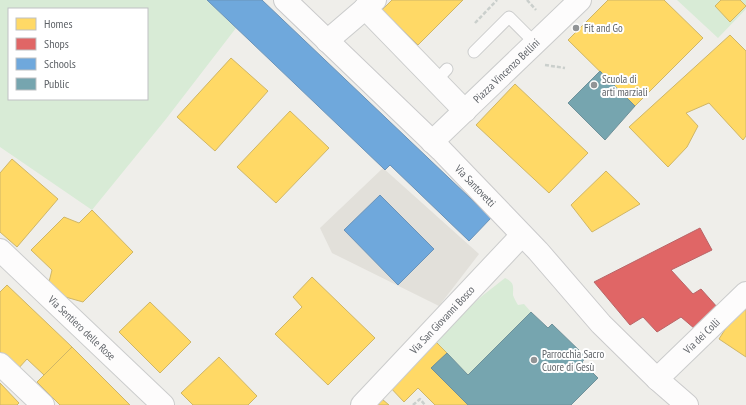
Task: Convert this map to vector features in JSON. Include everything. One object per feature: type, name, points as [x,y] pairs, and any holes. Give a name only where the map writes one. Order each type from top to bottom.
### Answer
[{"type":"street","name":"Via Santovetti","points":[[285,0],[432,142],[522,235],[601,324],[684,404]]},
{"type":"street","name":"Piazza Vincenzo Bellini","points":[[432,142],[534,42],[580,0]]},
{"type":"street","points":[[327,41],[370,4],[442,75],[465,110]]},
{"type":"street","name":"Via San Giovanni Bosco","points":[[362,405],[522,235]]},
{"type":"street","name":"Via Sentiero delle Rose","points":[[0,250],[163,405]]},
{"type":"street","name":"Via dei Colli","points":[[658,379],[746,293]]},
{"type":"street","points":[[0,364],[43,405]]},
{"type":"lane","points":[[474,52],[509,17],[534,42]]},
{"type":"path","points":[[527,0],[541,15]]},
{"type":"path","points":[[550,66],[564,68]]},
{"type":"path","points":[[413,405],[420,399],[425,405]]},
{"type":"shaded area","points":[[383,168],[479,254],[439,306],[332,253],[320,228]]},
{"type":"green space","points":[[0,0],[208,0],[236,28],[166,119],[92,210],[0,147]]},
{"type":"green space","points":[[677,0],[746,0],[746,9],[718,38]]},
{"type":"green space","points":[[505,278],[512,283],[513,295],[518,305],[524,304],[531,312],[468,375],[434,340],[482,296]]},
{"type":"building: Homes","points":[[392,0],[463,0],[418,45],[382,10]]},
{"type":"building: Homes","points":[[608,0],[664,0],[703,38],[635,106],[568,40]]},
{"type":"building: Homes","points":[[721,0],[740,0],[746,6],[730,22],[715,6]]},
{"type":"building: Homes","points":[[730,35],[746,51],[746,136],[743,140],[709,103],[686,113],[698,126],[687,147],[668,167],[629,127]]},
{"type":"building: Homes","points":[[231,58],[268,91],[215,151],[177,117]]},
{"type":"building: Homes","points":[[515,84],[588,153],[549,193],[476,125]]},
{"type":"building: Homes","points":[[290,111],[329,148],[276,203],[237,167]]},
{"type":"building: Homes","points":[[12,159],[58,199],[17,247],[0,232],[0,173]]},
{"type":"building: Homes","points":[[606,171],[640,204],[592,232],[571,205]]},
{"type":"building: Homes","points":[[92,210],[133,252],[83,302],[62,296],[49,282],[52,270],[31,250],[64,217],[79,223]]},
{"type":"building: Homes","points":[[312,277],[375,338],[328,385],[275,334],[302,307],[293,297]]},
{"type":"building: Homes","points":[[7,285],[72,347],[44,375],[27,359],[17,370],[0,353],[0,292]]},
{"type":"building: Homes","points":[[150,302],[191,342],[160,373],[119,332]]},
{"type":"building: Homes","points":[[740,306],[746,310],[746,357],[719,339]]},
{"type":"building: Homes","points":[[434,340],[447,353],[431,368],[468,405],[435,405],[418,388],[404,402],[388,385]]},
{"type":"building: Homes","points":[[72,347],[130,405],[60,405],[37,382]]},
{"type":"building: Homes","points":[[219,357],[257,396],[248,405],[193,405],[181,393]]},
{"type":"building: Homes","points":[[0,383],[19,403],[17,405],[0,405]]},
{"type":"building: Homes","points":[[382,399],[389,405],[376,405]]},
{"type":"building: Shops","points":[[700,228],[712,250],[671,270],[693,294],[701,289],[718,308],[695,329],[681,317],[657,332],[643,317],[630,325],[594,282]]},
{"type":"building: Schools","points":[[207,0],[262,0],[491,218],[469,241],[390,165],[385,170]]},
{"type":"building: Schools","points":[[380,195],[434,249],[398,285],[344,230]]},
{"type":"building: Public","points":[[600,71],[635,106],[605,140],[568,103]]},
{"type":"building: Public","name":"Parrocchia Sacro Cuore di Gesù","points":[[531,312],[548,328],[552,324],[586,357],[582,362],[598,378],[571,405],[468,405],[431,368],[447,353],[468,375]]},
{"type":"place","name":"Fit and Go","points":[[576,28]]},
{"type":"place","name":"Scuola di arti marziali","points":[[594,85]]},
{"type":"place","name":"Parrocchia Sacro Cuore di Gesù","points":[[534,360]]}]
